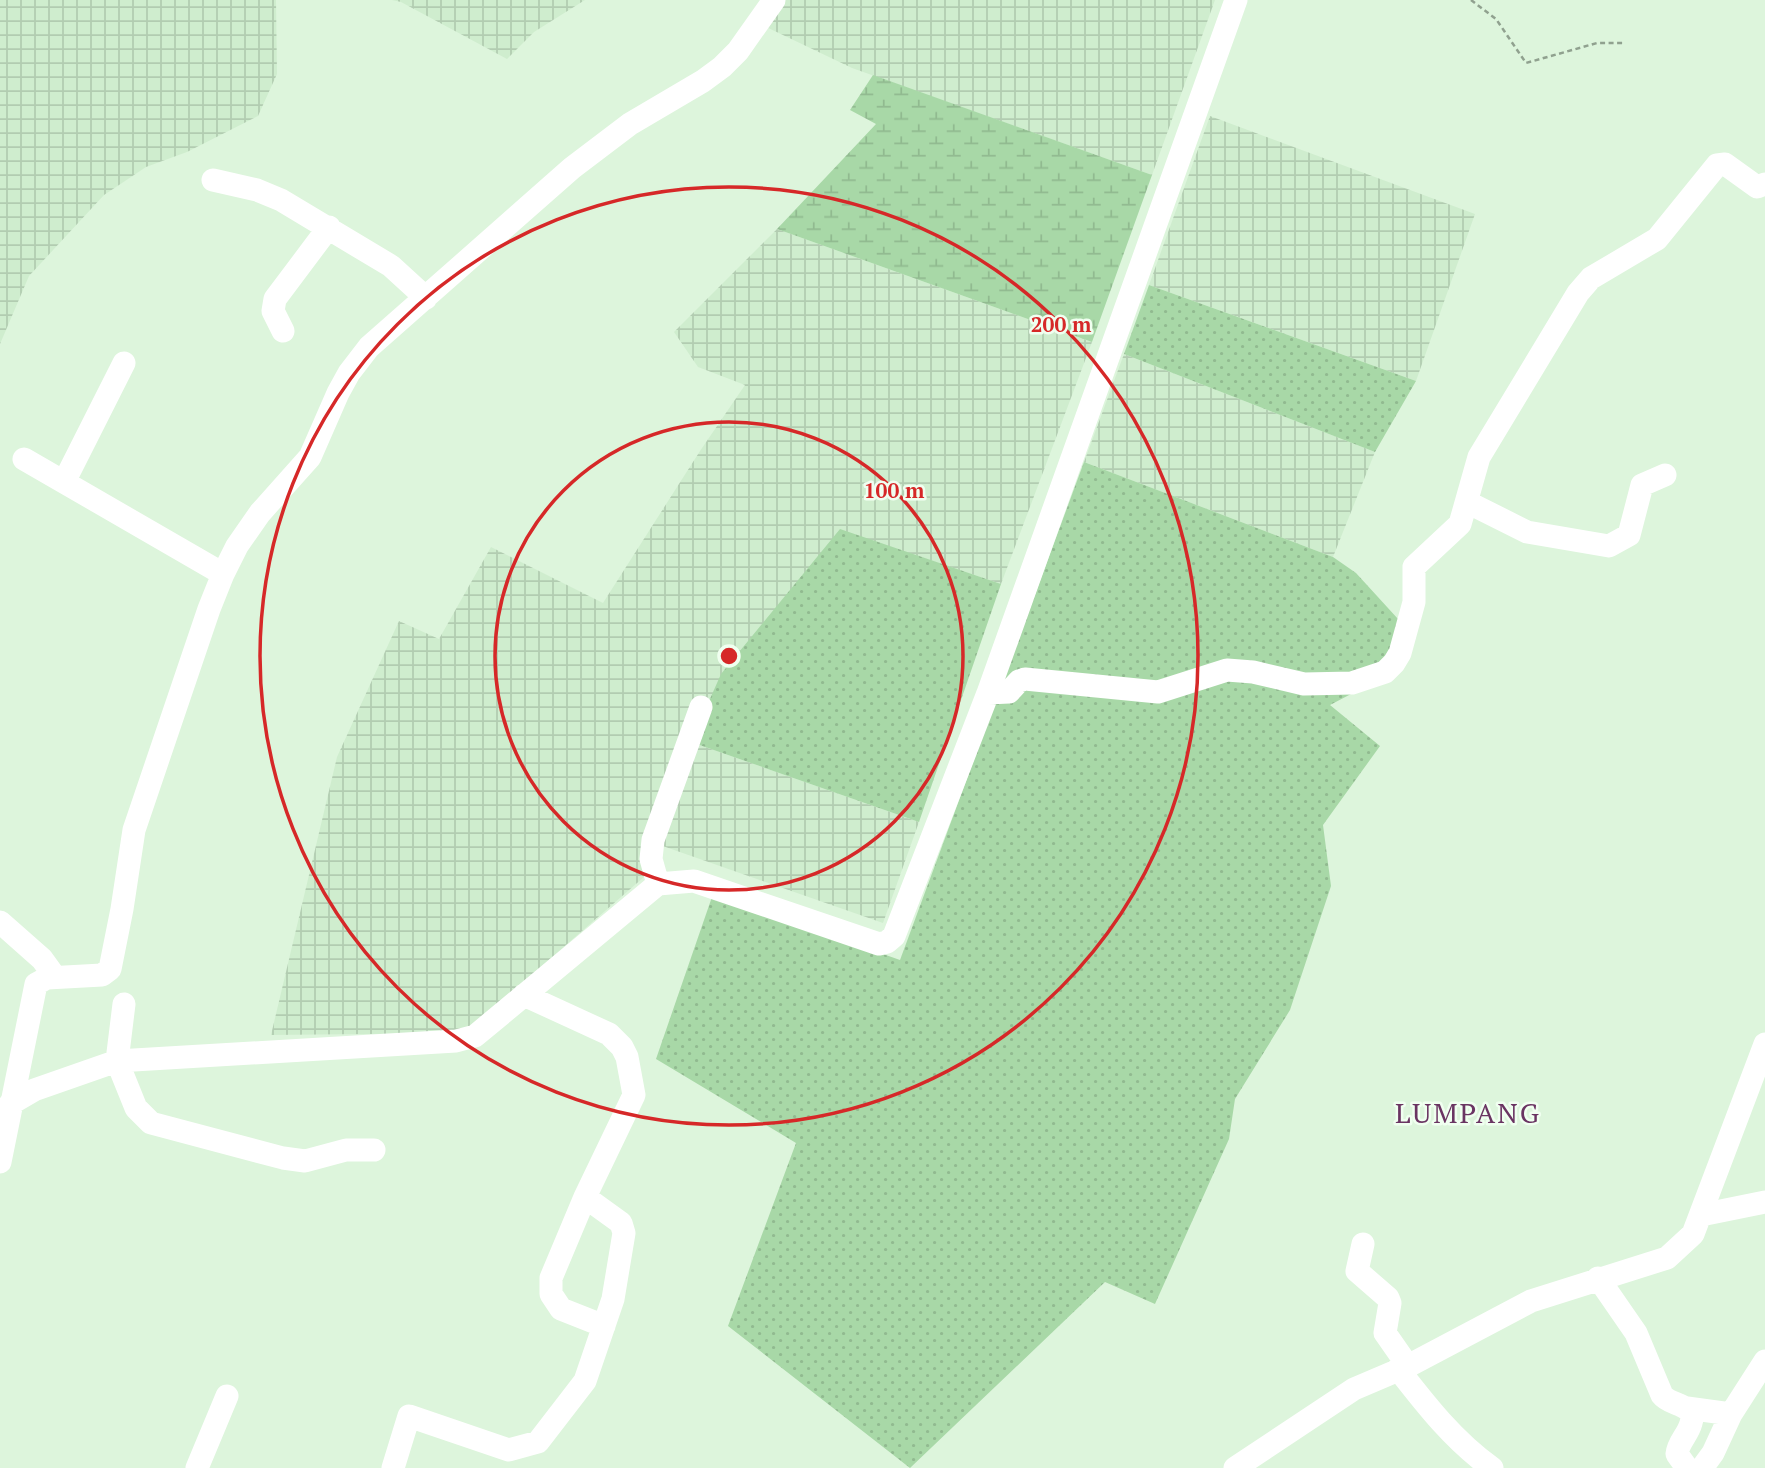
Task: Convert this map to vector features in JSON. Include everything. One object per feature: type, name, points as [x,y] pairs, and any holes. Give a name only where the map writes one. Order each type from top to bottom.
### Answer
[{"type":"street","points":[[0,1162],[36,984],[47,978],[102,975],[110,969],[134,830],[223,574],[237,546],[260,513],[310,457],[349,373],[369,347],[572,168],[630,124],[722,67],[738,51],[774,0]]},
{"type":"street","points":[[10,1104],[34,1090],[117,1061],[456,1041],[475,1036],[658,884],[694,881],[878,944],[887,942],[894,936],[988,693],[1236,0]]},
{"type":"street","points":[[988,693],[1009,692],[1019,681],[1025,679],[1158,692],[1227,670],[1304,684],[1352,683],[1385,672],[1400,653],[1414,602],[1414,567],[1460,524],[1479,457],[1578,293],[1591,278],[1657,239],[1717,165],[1724,164],[1757,187],[1765,184]]},
{"type":"street","points":[[213,180],[257,190],[282,200],[391,266],[426,298]]},
{"type":"street","points":[[284,331],[273,311],[275,299],[328,227]]},
{"type":"street","points":[[65,480],[124,363]]},
{"type":"street","points":[[24,459],[65,480],[223,574]]},
{"type":"street","points":[[1467,502],[1527,532],[1609,546],[1629,535],[1642,485],[1665,475]]},
{"type":"street","points":[[658,884],[651,859],[653,840],[701,706]]},
{"type":"street","points":[[0,922],[43,959],[55,977]]},
{"type":"street","points":[[524,995],[609,1034],[622,1046],[627,1057],[634,1096],[585,1197],[551,1278],[551,1294],[561,1309],[604,1325]]},
{"type":"street","points":[[124,1004],[117,1061],[136,1108],[151,1123],[283,1158],[305,1161],[346,1150],[374,1150]]},
{"type":"street","points":[[1235,1468],[1354,1389],[1403,1367],[1531,1301],[1667,1258],[1693,1234],[1765,1044]]},
{"type":"street","points":[[393,1468],[409,1416],[509,1450],[538,1442],[585,1381],[614,1298],[624,1233],[621,1223],[585,1197]]},
{"type":"street","points":[[1700,1215],[1765,1202]]},
{"type":"street","points":[[1363,1244],[1357,1271],[1388,1298],[1390,1303],[1385,1333],[1403,1367],[1435,1415],[1492,1468]]},
{"type":"street","points":[[1598,1279],[1636,1333],[1667,1402],[1687,1408],[1731,1414]]},
{"type":"street","points":[[1702,1468],[1713,1453],[1731,1414],[1765,1360]]},
{"type":"street","points":[[197,1468],[226,1396]]},
{"type":"street","points":[[1687,1408],[1692,1414],[1691,1423],[1677,1448],[1677,1454],[1687,1468]]},
{"type":"path","points":[[1471,0],[1496,19],[1526,63],[1597,43],[1624,43]]},
{"type":"shaded area","points":[[0,0],[276,0],[277,74],[258,116],[187,152],[146,167],[104,195],[29,276],[0,344]]},
{"type":"shaded area","points":[[392,0],[585,0],[534,32],[507,59],[401,2]]},
{"type":"shaded area","points":[[775,0],[1215,0],[1152,175],[852,68],[758,23]]},
{"type":"shaded area","points":[[1210,116],[1475,214],[1416,381],[1149,285]]},
{"type":"shaded area","points":[[777,229],[1092,342],[1001,584],[840,530],[691,742],[919,822],[883,923],[657,844],[644,877],[465,1033],[271,1035],[337,757],[399,621],[439,639],[491,547],[603,603],[745,385],[698,367],[674,332]]},
{"type":"shaded area","points":[[1124,354],[1375,452],[1333,557],[1084,462]]},
{"type":"green space","points":[[873,75],[1152,175],[1092,342],[777,229],[876,124],[850,110]]},
{"type":"green space","points":[[1149,285],[1416,381],[1375,452],[1124,354]]},
{"type":"green space","points":[[1084,462],[1333,557],[1356,573],[1409,631],[1372,683],[1330,705],[1380,746],[1323,825],[1331,886],[1290,1010],[1235,1099],[1229,1139],[1155,1304],[1105,1282],[910,1468],[728,1326],[796,1143],[656,1059],[713,894],[900,960]]},
{"type":"green space","points":[[840,529],[1001,584],[919,822],[691,742],[721,674]]},
{"type":"district","name":"LUMPANG","points":[[1468,1113]]}]
